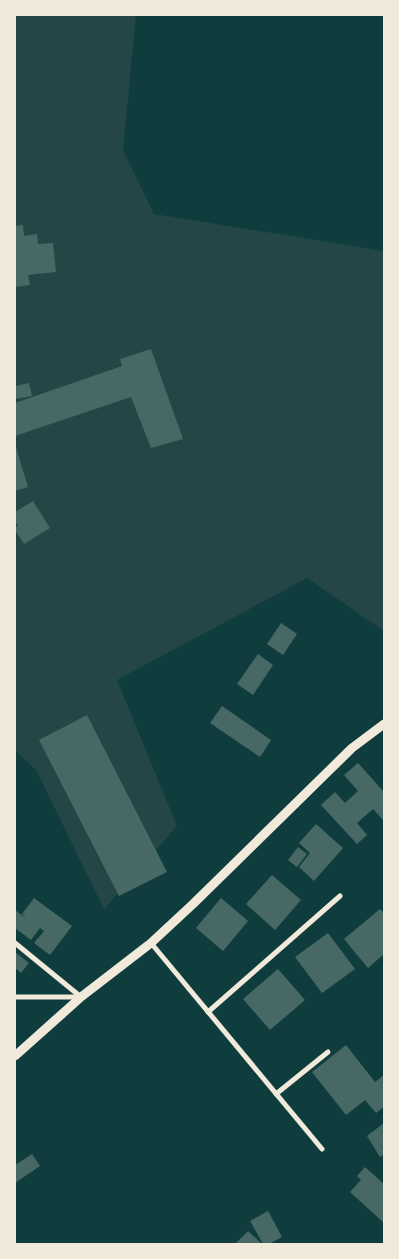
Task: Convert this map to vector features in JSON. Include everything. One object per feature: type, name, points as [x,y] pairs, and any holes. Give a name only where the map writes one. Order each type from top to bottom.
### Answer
[{"type":"street","points":[[15,1056],[81,997],[151,943],[352,748],[384,724]]},
{"type":"street","points":[[208,1012],[340,896]]},
{"type":"street","points":[[15,943],[81,997]]},
{"type":"street","points":[[151,943],[322,1149]]},
{"type":"street","points":[[15,997],[81,997]]},
{"type":"street","points":[[276,1094],[328,1052]]},
{"type":"shaded area","points":[[15,15],[136,15],[123,150],[154,214],[384,251],[384,631],[307,578],[117,680],[177,826],[104,909],[36,770],[15,750]]},
{"type":"building","points":[[23,225],[24,236],[37,234],[38,244],[53,243],[56,272],[28,275],[30,285],[15,287],[15,226]]},
{"type":"building","points":[[151,349],[183,439],[151,448],[131,397],[15,436],[15,403],[122,366],[120,359]]},
{"type":"building","points":[[29,383],[32,396],[15,399],[15,386]]},
{"type":"building","points":[[15,444],[28,487],[15,491]]},
{"type":"building","points":[[33,501],[50,528],[24,544],[15,530],[15,527],[18,526],[15,521],[15,512]]},
{"type":"building","points":[[281,623],[297,634],[283,655],[267,644]]},
{"type":"building","points":[[258,654],[273,665],[253,695],[237,684]]},
{"type":"building","points":[[222,706],[271,740],[260,757],[210,723]]},
{"type":"building","points":[[87,715],[167,872],[119,896],[39,740]]},
{"type":"building","points":[[358,763],[384,792],[384,821],[373,809],[357,823],[367,835],[357,844],[321,805],[335,792],[345,803],[358,791],[344,775]]},
{"type":"building","points":[[316,824],[343,848],[314,881],[299,867],[310,853],[299,843]]},
{"type":"building","points":[[298,847],[307,854],[297,867],[288,860]]},
{"type":"building","points":[[272,875],[301,900],[275,930],[246,904]]},
{"type":"building","points":[[34,898],[72,926],[50,955],[34,943],[44,931],[40,928],[31,940],[15,928],[15,910],[27,919],[22,914]]},
{"type":"building","points":[[221,898],[248,921],[223,951],[196,928]]},
{"type":"building","points":[[380,909],[384,913],[384,954],[368,968],[344,939]]},
{"type":"building","points":[[328,933],[355,969],[322,993],[295,957]]},
{"type":"building","points":[[15,952],[29,963],[21,973],[15,968]]},
{"type":"building","points":[[278,969],[305,1000],[270,1030],[243,999]]},
{"type":"building","points":[[346,1045],[375,1082],[384,1075],[384,1107],[376,1113],[365,1100],[346,1115],[312,1072]]},
{"type":"building","points":[[384,1123],[384,1154],[380,1157],[367,1136]]},
{"type":"building","points":[[32,1154],[40,1166],[15,1183],[15,1165]]},
{"type":"building","points":[[365,1167],[384,1184],[384,1223],[350,1192],[361,1180],[357,1176]]},
{"type":"building","points":[[268,1211],[282,1237],[269,1244],[263,1244],[250,1221]]},
{"type":"building","points":[[248,1231],[262,1244],[235,1244]]}]
